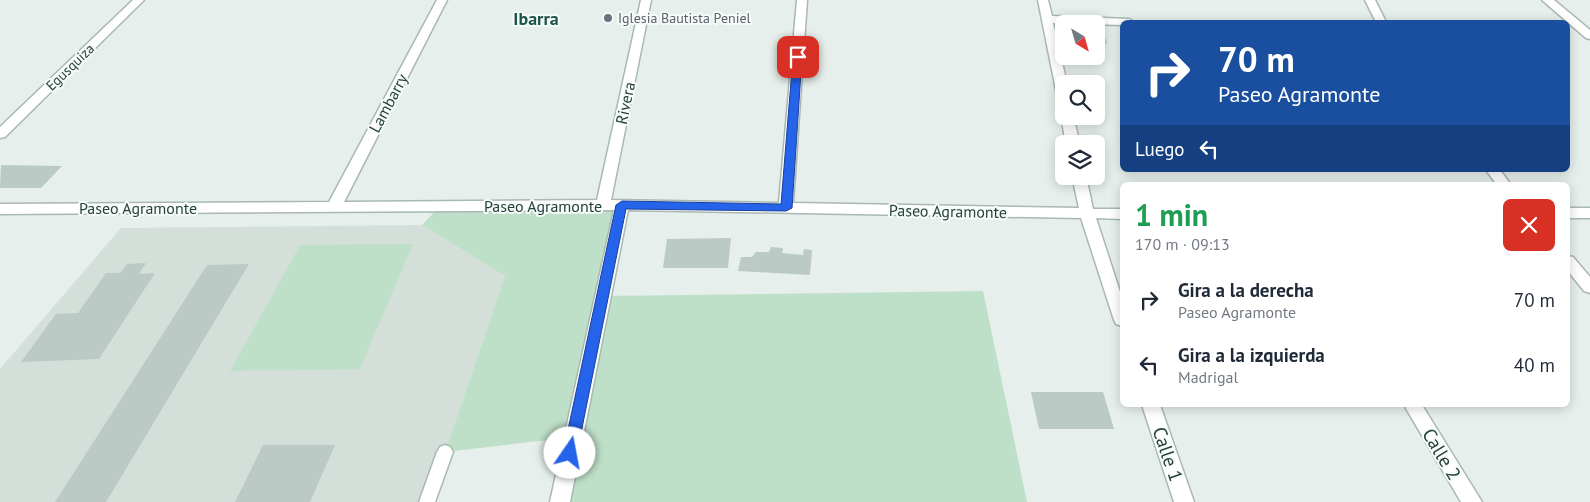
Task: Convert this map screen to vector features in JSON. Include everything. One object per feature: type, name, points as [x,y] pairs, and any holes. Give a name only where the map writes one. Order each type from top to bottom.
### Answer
[{"type":"street","name":"Egusquiza","points":[[0,134],[139,0]]},
{"type":"street","name":"Lambarry","points":[[334,206],[442,0]]},
{"type":"street","name":"Rivera","points":[[603,206],[646,0]]},
{"type":"street","points":[[786,208],[802,0]]},
{"type":"street","points":[[1043,0],[1059,75]]},
{"type":"street","points":[[1370,0],[1380,20]]},
{"type":"street","points":[[1547,0],[1590,36]]},
{"type":"street","points":[[1047,19],[1120,22]]},
{"type":"street","points":[[1081,185],[1087,214],[1120,314]]},
{"type":"street","name":"Paseo Agramonte","points":[[0,209],[622,205],[1120,214]]},
{"type":"street","points":[[560,502],[622,205]]},
{"type":"street","points":[[1570,213],[1590,213]]},
{"type":"street","points":[[1570,263],[1590,287]]},
{"type":"street","name":"Calle 1","points":[[1152,407],[1184,502]]},
{"type":"street","name":"Calle 2","points":[[1414,407],[1472,502]]},
{"type":"lane","points":[[427,502],[445,452]]},
{"type":"shaded area","points":[[422,225],[505,276],[428,502],[0,502],[0,369],[121,228]]},
{"type":"green space","points":[[622,205],[603,296],[983,291],[1027,502],[560,502],[573,437],[445,452],[505,276],[422,225],[440,206]]},
{"type":"green space","points":[[413,244],[360,369],[230,371],[300,245]]},
{"type":"building","points":[[1,165],[62,166],[41,188],[0,188]]},
{"type":"building","points":[[731,238],[728,268],[663,268],[667,239]]},
{"type":"building","points":[[771,247],[783,248],[782,253],[803,255],[804,249],[812,250],[810,275],[738,271],[741,257],[752,257],[756,252],[769,252]]},
{"type":"building","points":[[146,263],[139,274],[155,273],[99,359],[21,362],[56,314],[78,313],[106,273],[120,273],[127,264]]},
{"type":"building","points":[[249,264],[106,502],[55,502],[207,265]]},
{"type":"building","points":[[1031,392],[1103,392],[1114,429],[1039,429]]},
{"type":"building","points":[[263,445],[335,445],[310,502],[235,502]]},
{"type":"place","name":"Iglesia Bautista Peniel","points":[[608,18]]},
{"type":"district","name":"Ibarra","points":[[536,19]]},
{"type":"route","points":[[570,453],[622,205],[786,208],[798,57]]}]
